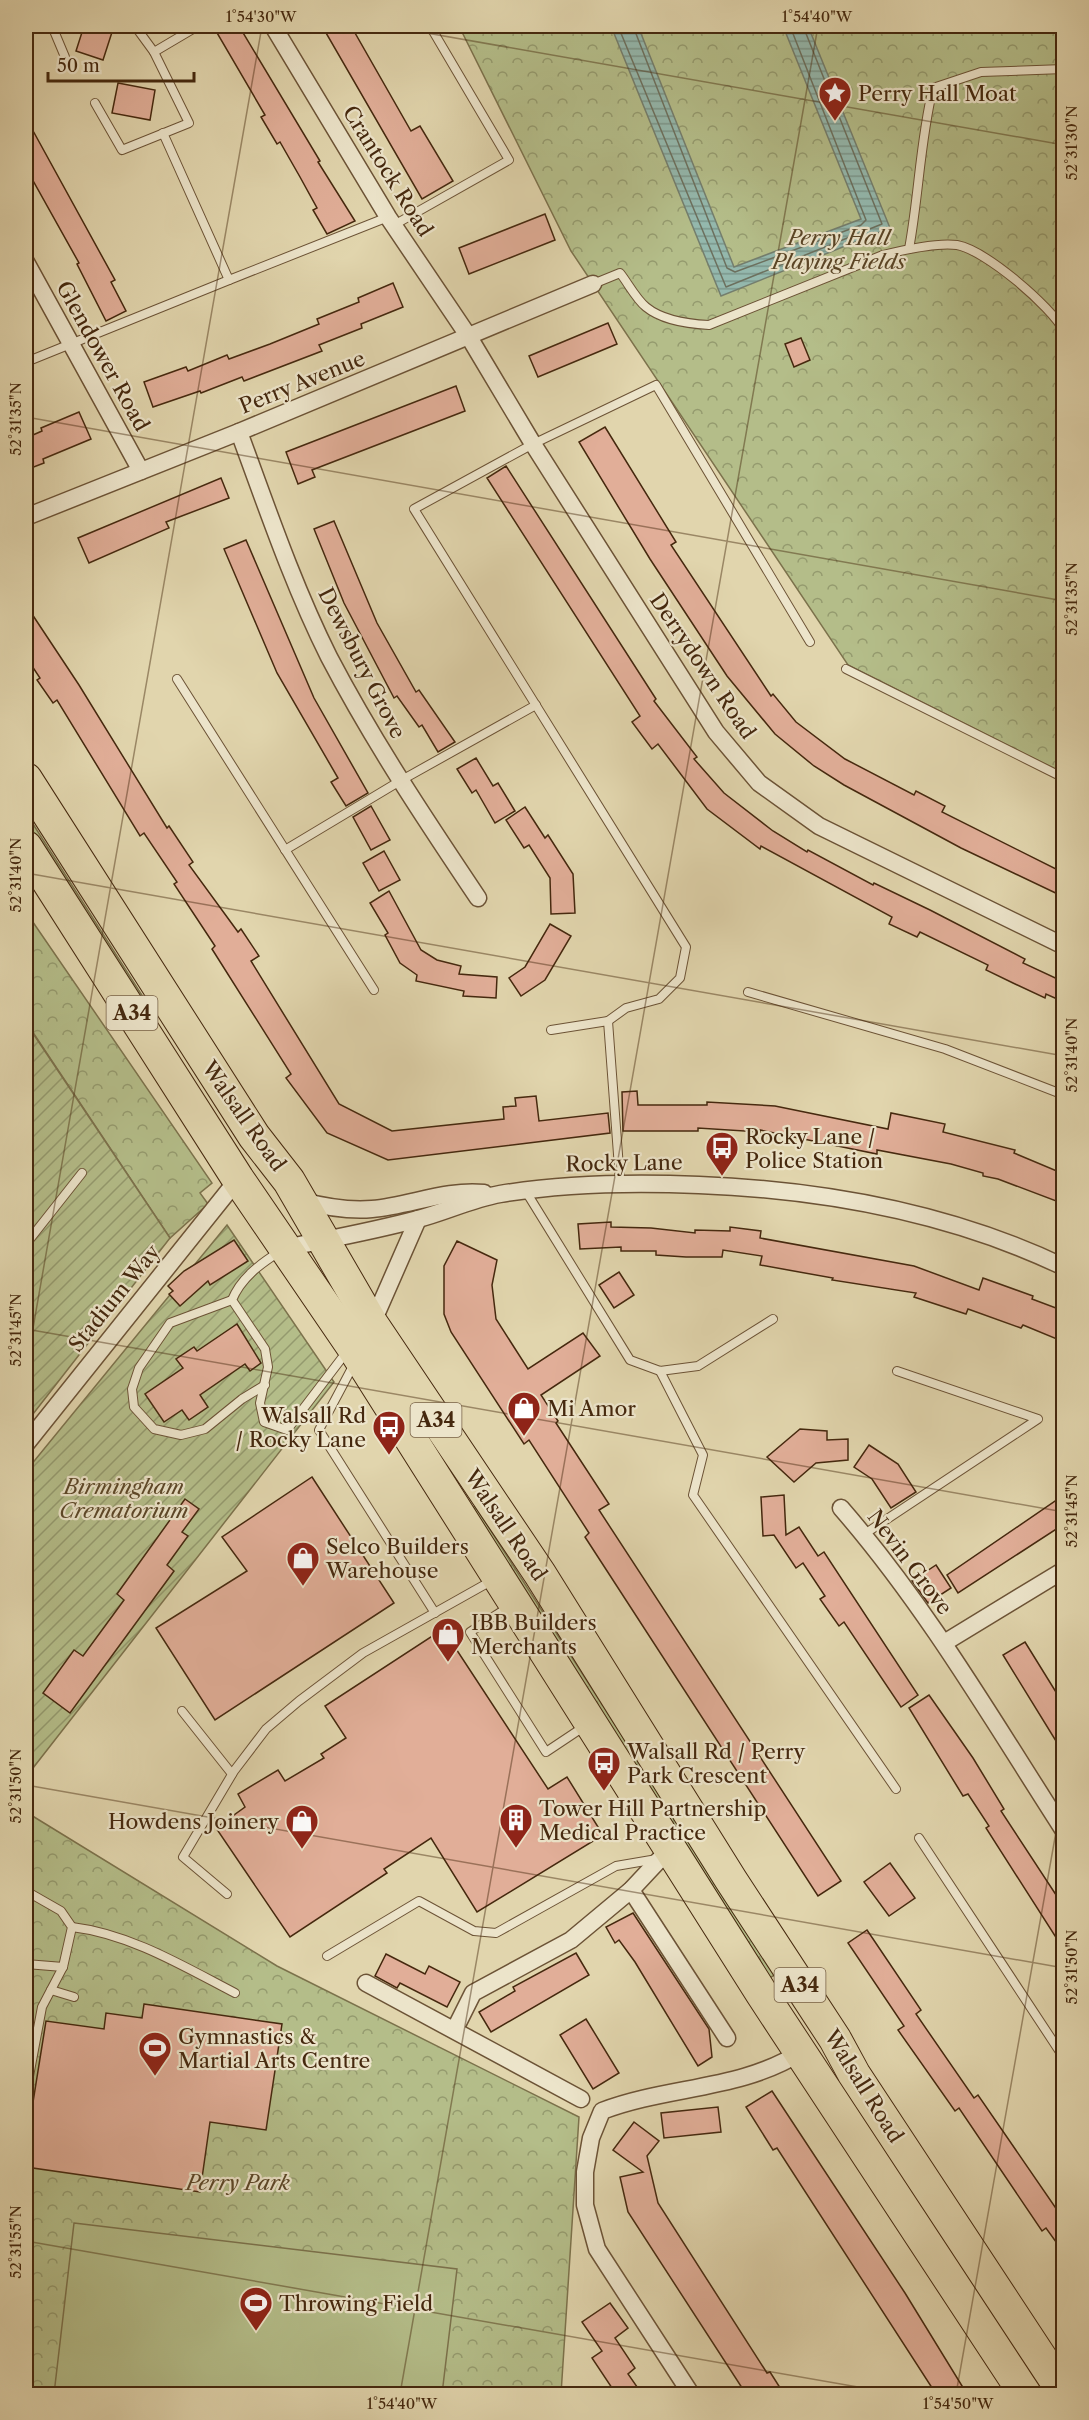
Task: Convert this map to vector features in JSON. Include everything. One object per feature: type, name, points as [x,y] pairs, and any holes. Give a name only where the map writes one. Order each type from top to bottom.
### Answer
[{"type":"highway","name":"Walsall Road","points":[[26,780],[254,1136],[301,1201],[324,1240],[360,1342],[507,1589],[590,1722],[668,1857],[801,2052],[1025,2394]]},
{"type":"highway","name":"Walsall Road","points":[[26,847],[238,1179],[285,1248],[540,1575],[730,1880],[835,2039],[854,2074],[1064,2393]]},
{"type":"highway","points":[[238,1179],[251,1163],[254,1136]]},
{"type":"street","name":"Crantock Road","points":[[273,26],[391,221],[469,338]]},
{"type":"street","name":"Glendower Road","points":[[26,262],[141,471]]},
{"type":"street","name":"Perry Avenue","points":[[26,517],[469,338],[592,284]]},
{"type":"street","name":"Derrydown Road","points":[[469,338],[532,444],[716,732],[759,783],[819,826],[1064,946]]},
{"type":"street","name":"Dewsbury Grove","points":[[239,432],[285,558],[329,655],[383,756],[478,898]]},
{"type":"street","name":"Stadium Way","points":[[26,1444],[238,1179]]},
{"type":"street","name":"Rocky Lane","points":[[285,1248],[418,1219],[497,1195],[525,1190],[620,1181],[767,1188],[868,1202],[942,1220],[1064,1267]]},
{"type":"street","name":"Rocky Lane","points":[[301,1201],[325,1207],[373,1209],[473,1192],[497,1195]]},
{"type":"street","points":[[360,1342],[418,1219]]},
{"type":"street","name":"Nevin Grove","points":[[840,1508],[864,1535],[944,1643],[1064,1831]]},
{"type":"street","points":[[944,1643],[1060,1575]]},
{"type":"street","points":[[455,2029],[473,1993],[571,1940],[668,1857]]},
{"type":"street","points":[[631,1890],[727,2038]]},
{"type":"street","points":[[366,1983],[581,2099]]},
{"type":"street","points":[[691,2394],[597,2249],[585,2205],[585,2172],[591,2138],[602,2111],[634,2098],[757,2075],[801,2052]]},
{"type":"lane","points":[[52,26],[65,57]]},
{"type":"lane","points":[[95,103],[122,150],[189,123],[154,52],[135,26]]},
{"type":"lane","points":[[154,52],[198,26]]},
{"type":"lane","points":[[26,362],[229,280],[391,221],[509,160],[430,26]]},
{"type":"lane","points":[[909,249],[917,202],[922,130],[933,88],[981,72],[1064,69]]},
{"type":"lane","points":[[164,133],[229,280]]},
{"type":"lane","points":[[592,284],[620,273],[645,307],[660,315],[686,323],[710,326],[883,255],[909,249],[957,245],[1002,268],[1056,317],[1064,331]]},
{"type":"lane","points":[[551,1030],[608,1021],[626,1008],[659,999],[680,978],[686,947],[414,509],[532,444],[656,385],[810,642]]},
{"type":"lane","points":[[846,669],[1064,778]]},
{"type":"lane","points":[[177,679],[374,990]]},
{"type":"lane","points":[[285,850],[400,781],[536,705]]},
{"type":"lane","points":[[748,992],[945,1049],[1064,1095]]},
{"type":"lane","points":[[608,1021],[620,1181]]},
{"type":"lane","points":[[26,1244],[82,1173]]},
{"type":"lane","points":[[525,1190],[630,1360],[660,1371],[698,1366],[773,1319]]},
{"type":"lane","points":[[265,1384],[242,1398],[205,1429],[181,1435],[154,1429],[134,1407],[132,1389],[139,1368],[170,1323],[232,1300],[238,1286],[262,1263],[285,1248]]},
{"type":"lane","points":[[232,1300],[265,1349],[268,1367],[260,1403],[264,1422],[287,1430],[360,1342]]},
{"type":"lane","points":[[360,1342],[319,1430],[435,1613]]},
{"type":"lane","points":[[660,1371],[704,1455],[693,1496],[896,1790]]},
{"type":"lane","points":[[864,1535],[1038,1419],[897,1371]]},
{"type":"lane","points":[[228,1894],[183,1857],[232,1774],[266,1729],[363,1653],[435,1613],[507,1589]]},
{"type":"lane","points":[[507,1589],[470,1632],[476,1642],[546,1752],[590,1722]]},
{"type":"lane","points":[[182,1711],[232,1774]]},
{"type":"lane","points":[[919,1838],[1064,2058]]},
{"type":"lane","points":[[327,1956],[419,1901],[474,1931],[496,1933],[616,1866],[668,1857]]},
{"type":"lane","points":[[26,1891],[61,1911],[72,1927],[63,1967],[42,2007],[26,2092]]},
{"type":"lane","points":[[72,1927],[98,1930],[142,1946],[235,1993]]},
{"type":"lane","points":[[26,1964],[63,1967]]},
{"type":"lane","points":[[51,1990],[74,1997]]},
{"type":"green space","name":"Perry Hall Playing Fields","points":[[459,26],[1063,26],[1063,773],[848,665],[571,251]]},
{"type":"green space","points":[[26,813],[145,1000],[155,1035],[26,833]]},
{"type":"green space","points":[[26,912],[212,1183],[200,1193],[208,1204],[170,1238],[26,1022]]},
{"type":"green space","points":[[26,1023],[170,1238],[26,1423]]},
{"type":"green space","name":"Birmingham Crematorium","points":[[227,1225],[334,1382],[26,1777],[26,1471]]},
{"type":"green space","points":[[475,1506],[717,1884],[778,1973],[768,1979],[467,1512]]},
{"type":"green space","name":"Perry Park","points":[[26,1812],[277,1966],[579,2117],[561,2394],[26,2394]]},
{"type":"green space","points":[[26,2218],[33,2263],[26,2307]]},
{"type":"green space","name":"Throwing Field","points":[[74,2223],[457,2269],[442,2394],[54,2394]]},
{"type":"water","name":"Perry Hall Moat","points":[[611,26],[638,26],[734,267],[861,219],[783,26],[808,26],[890,228],[721,296]]},
{"type":"building","points":[[84,26],[114,26],[103,60],[76,51]]},
{"type":"building","points":[[213,26],[239,26],[355,221],[327,234],[313,210],[317,208],[280,142],[277,144],[261,117],[265,115]]},
{"type":"building","points":[[322,26],[351,26],[411,131],[420,126],[453,181],[422,199]]},
{"type":"building","points":[[118,83],[155,90],[150,120],[112,113]]},
{"type":"building","points":[[26,118],[115,280],[111,282],[126,311],[106,321],[77,264],[79,263],[26,168]]},
{"type":"building","points":[[545,214],[555,240],[469,274],[459,248]]},
{"type":"building","points":[[393,283],[403,307],[361,324],[362,328],[319,345],[322,351],[244,381],[242,377],[201,393],[200,391],[153,407],[144,382],[186,367],[188,371],[227,355],[229,359],[270,344],[319,324],[317,319],[359,302],[358,298]]},
{"type":"building","points":[[608,323],[617,344],[538,377],[529,356]]},
{"type":"building","points":[[801,338],[810,360],[794,367],[785,344]]},
{"type":"building","points":[[456,386],[465,411],[312,470],[315,477],[298,484],[286,452]]},
{"type":"building","points":[[79,412],[91,439],[43,459],[44,463],[26,470],[26,438],[42,431],[41,428]]},
{"type":"building","points":[[605,427],[676,542],[671,545],[771,696],[773,694],[796,722],[845,759],[914,795],[916,791],[945,806],[942,812],[1064,873],[1064,897],[961,848],[844,785],[814,766],[775,734],[727,676],[650,559],[579,442]]},
{"type":"building","points":[[506,466],[656,699],[654,701],[697,757],[694,759],[724,793],[773,831],[807,852],[808,850],[873,885],[874,883],[930,910],[1025,959],[1023,963],[1064,982],[1064,1002],[1046,994],[1045,998],[986,970],[988,965],[920,932],[917,937],[889,924],[892,917],[761,846],[760,849],[707,809],[658,744],[652,749],[632,722],[640,716],[487,478]]},
{"type":"building","points":[[221,478],[229,498],[166,522],[169,528],[89,563],[78,538]]},
{"type":"building","points":[[334,521],[377,623],[416,692],[419,690],[455,742],[438,752],[422,725],[419,727],[397,696],[394,698],[344,603],[314,529]]},
{"type":"building","points":[[246,540],[314,698],[368,793],[346,806],[331,782],[338,778],[277,673],[224,549]]},
{"type":"building","points":[[26,605],[79,685],[167,828],[169,826],[193,862],[189,865],[238,932],[241,929],[259,956],[251,961],[339,1104],[392,1131],[504,1119],[503,1107],[516,1106],[515,1098],[536,1096],[539,1121],[608,1113],[610,1133],[388,1160],[327,1133],[286,1078],[291,1074],[212,949],[215,946],[174,884],[177,882],[144,833],[140,836],[57,700],[53,703],[37,680],[40,678],[26,657]]},
{"type":"building","points":[[476,758],[493,786],[498,783],[515,811],[495,823],[476,790],[472,793],[457,769]]},
{"type":"building","points":[[371,806],[390,840],[371,850],[353,817]]},
{"type":"building","points":[[525,807],[545,838],[548,835],[573,874],[575,913],[551,914],[550,878],[529,845],[524,848],[506,820]]},
{"type":"building","points":[[384,851],[400,880],[379,891],[363,863]]},
{"type":"building","points":[[389,891],[421,950],[437,960],[461,966],[459,974],[497,977],[496,998],[463,996],[464,991],[416,981],[417,975],[400,963],[385,935],[388,933],[370,903]]},
{"type":"building","points":[[550,924],[571,936],[545,980],[521,996],[509,978],[525,967]]},
{"type":"building","points":[[637,1091],[638,1105],[707,1105],[707,1102],[775,1106],[888,1129],[891,1113],[945,1124],[943,1132],[1015,1150],[1014,1153],[1064,1174],[1064,1204],[998,1179],[983,1176],[983,1173],[951,1164],[877,1150],[877,1154],[760,1130],[760,1132],[698,1128],[698,1131],[623,1131],[622,1092]]},
{"type":"building","points":[[611,1222],[611,1227],[651,1228],[695,1233],[695,1230],[730,1231],[730,1227],[761,1231],[760,1238],[914,1266],[979,1290],[983,1278],[1033,1296],[1032,1299],[1064,1311],[1064,1342],[1023,1325],[1021,1328],[968,1309],[966,1314],[914,1297],[916,1293],[832,1280],[833,1278],[760,1265],[762,1256],[723,1250],[722,1257],[686,1257],[656,1255],[656,1251],[621,1251],[621,1247],[580,1249],[578,1224]]},
{"type":"building","points":[[234,1240],[248,1261],[210,1285],[208,1281],[180,1306],[169,1294],[173,1291],[168,1286],[184,1271]]},
{"type":"building","points":[[457,1241],[497,1260],[492,1285],[496,1319],[528,1369],[583,1333],[600,1356],[541,1395],[558,1421],[556,1423],[609,1504],[599,1510],[841,1881],[818,1896],[585,1537],[589,1533],[529,1440],[524,1444],[451,1332],[444,1314],[444,1266]]},
{"type":"building","points":[[619,1272],[634,1295],[614,1308],[599,1285]]},
{"type":"building","points":[[237,1324],[261,1363],[250,1371],[245,1364],[200,1395],[208,1407],[189,1420],[182,1410],[164,1422],[145,1394],[183,1368],[176,1359],[194,1347],[197,1351]]},
{"type":"building","points":[[800,1429],[827,1431],[827,1440],[848,1439],[848,1460],[816,1463],[794,1482],[767,1457]]},
{"type":"building","points":[[869,1445],[898,1464],[916,1492],[891,1508],[872,1479],[854,1467]]},
{"type":"building","name":"Selco Builders Warehouse","points":[[312,1477],[394,1603],[215,1720],[156,1628],[247,1571],[222,1537]]},
{"type":"building","points":[[784,1495],[786,1535],[799,1527],[818,1556],[824,1552],[918,1695],[901,1707],[844,1622],[839,1626],[820,1599],[825,1596],[803,1563],[796,1568],[774,1535],[763,1536],[761,1497]]},
{"type":"building","points":[[1064,1495],[1064,1524],[958,1593],[947,1575]]},
{"type":"building","points":[[185,1499],[199,1509],[182,1532],[188,1536],[167,1565],[174,1571],[70,1713],[43,1693],[74,1650],[83,1656],[124,1600],[117,1594]]},
{"type":"building","points":[[936,1565],[951,1588],[928,1603],[912,1581]]},
{"type":"building","points":[[443,1629],[548,1789],[567,1777],[603,1835],[477,1912],[431,1838],[384,1869],[387,1873],[290,1937],[216,1828],[245,1807],[238,1794],[278,1770],[285,1781],[324,1758],[321,1754],[346,1738],[325,1706]]},
{"type":"building","points":[[1025,1642],[1064,1705],[1064,1754],[1003,1655]]},
{"type":"building","points":[[929,1695],[973,1758],[1004,1809],[1001,1811],[1064,1907],[1064,1950],[986,1828],[989,1826],[968,1794],[963,1796],[909,1708]]},
{"type":"building","points":[[890,1863],[915,1898],[889,1916],[864,1882]]},
{"type":"building","points":[[633,1913],[709,2029],[712,2057],[698,2066],[635,1962],[619,1940],[615,1943],[606,1927]]},
{"type":"building","points":[[867,1930],[921,2010],[916,2014],[974,2098],[978,2095],[1064,2220],[1064,2253],[1046,2228],[1042,2231],[959,2108],[955,2111],[898,2030],[904,2026],[848,1943]]},
{"type":"building","points":[[576,1953],[589,1975],[491,2032],[479,2012],[515,1991],[513,1987]]},
{"type":"building","points":[[386,1954],[425,1974],[429,1966],[460,1982],[447,2007],[400,1983],[397,1988],[375,1976]]},
{"type":"building","name":"Gymnastics & Martial Arts Centre","points":[[144,2004],[282,2024],[266,2130],[210,2122],[200,2192],[26,2167],[26,2146],[46,2021],[104,2029],[106,2013],[142,2018]]},
{"type":"building","points":[[586,2019],[619,2073],[593,2089],[560,2035]]},
{"type":"building","points":[[772,2091],[905,2293],[967,2394],[936,2394],[777,2148],[773,2150],[746,2107]]},
{"type":"building","points":[[718,2107],[721,2132],[664,2138],[661,2113]]},
{"type":"building","points":[[634,2122],[659,2141],[647,2156],[658,2203],[767,2373],[770,2372],[784,2394],[746,2394],[628,2212],[620,2177],[643,2172],[613,2150]]},
{"type":"building","points":[[610,2303],[628,2328],[615,2338],[635,2368],[628,2374],[642,2394],[616,2394],[592,2358],[602,2351],[582,2322]]},
{"type":"place","name":"Perry Hall Moat","points":[[835,122]]},
{"type":"place","name":"Rocky Lane / Police Station","points":[[722,1177]]},
{"type":"place","name":"Mi Amor","points":[[524,1437]]},
{"type":"place","name":"Walsall Rd / Rocky Lane","points":[[389,1456]]},
{"type":"place","name":"Selco Builders Warehouse","points":[[303,1587]]},
{"type":"place","name":"IBB Builders Merchants","points":[[448,1663]]},
{"type":"place","name":"Walsall Rd / Perry Park Crescent","points":[[604,1792]]},
{"type":"place","name":"Tower Hill Partnership Medical Practice","points":[[516,1849]]},
{"type":"place","name":"Howdens Joinery","points":[[302,1850]]},
{"type":"place","name":"Gymnastics & Martial Arts Centre","points":[[155,2077]]},
{"type":"place","name":"Throwing Field","points":[[256,2332]]}]
